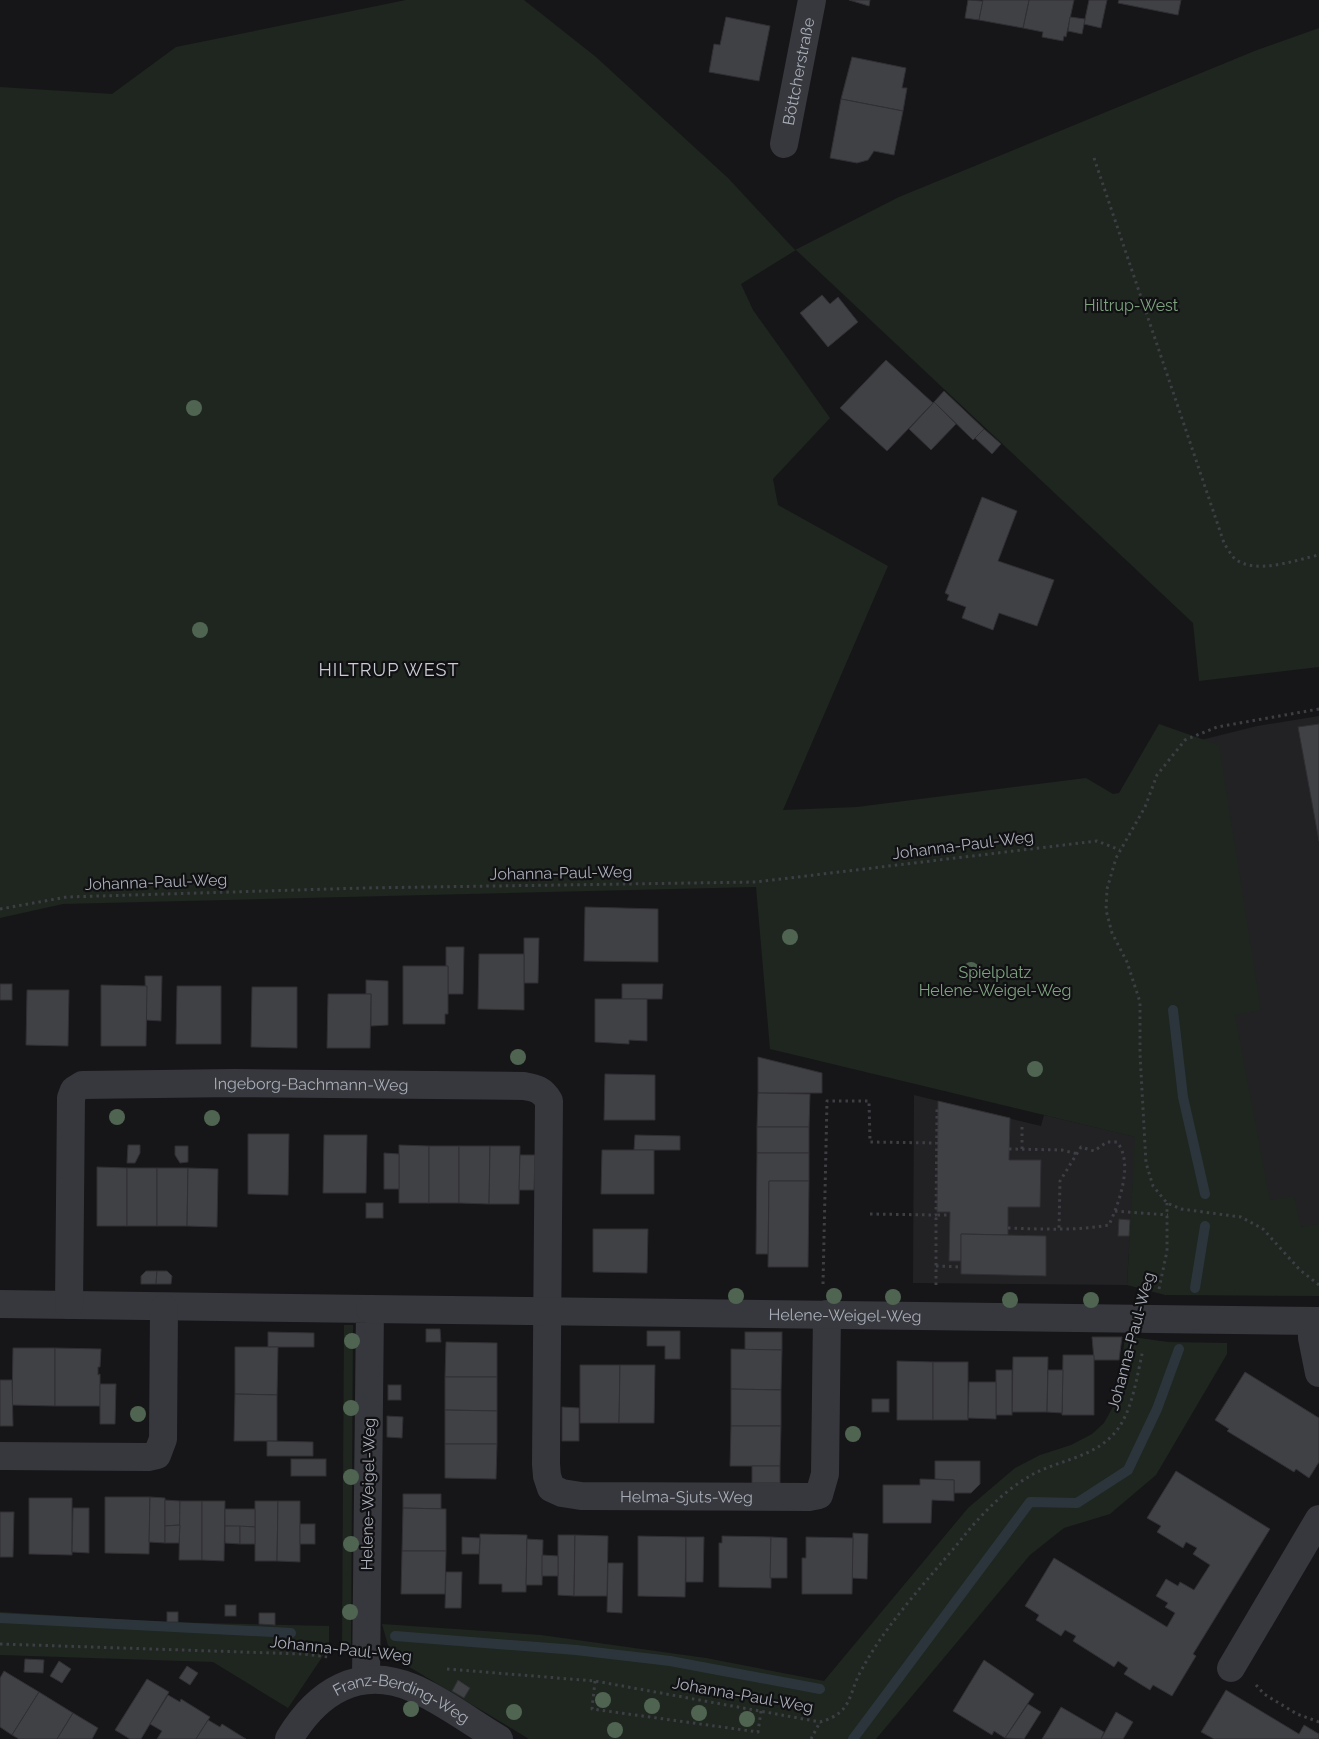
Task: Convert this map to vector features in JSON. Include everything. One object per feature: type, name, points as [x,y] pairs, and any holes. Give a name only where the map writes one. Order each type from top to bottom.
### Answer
[{"type":"street","name":"Böttcherstraße","points":[[784,144],[812,0]]},
{"type":"street","name":"Ingeborg-Bachmann-Weg","points":[[69,1305],[72,1098],[74,1090],[82,1085],[234,1083],[516,1086],[536,1088],[545,1094],[549,1101],[547,1311]]},
{"type":"street","name":"Helene-Weigel-Weg","points":[[0,1304],[164,1308],[936,1315],[1316,1321]]},
{"type":"street","points":[[0,1456],[148,1457],[157,1455],[163,1439],[164,1308]]},
{"type":"street","name":"Helene-Weigel-Weg","points":[[366,1670],[370,1309]]},
{"type":"street","name":"Helma-Sjuts-Weg","points":[[547,1311],[547,1476],[551,1488],[562,1493],[581,1496],[810,1497],[819,1495],[825,1474],[825,1314]]},
{"type":"street","points":[[1316,1321],[1312,1338],[1319,1372]]},
{"type":"street","points":[[1232,1665],[1319,1519]]},
{"type":"street","name":"Franz-Berding-Weg","points":[[289,1739],[297,1726],[323,1698],[366,1670],[388,1680],[414,1688],[499,1739]]},
{"type":"path","points":[[1094,158],[1224,543],[1235,558],[1250,565],[1266,566],[1319,555]]},
{"type":"path","points":[[1319,709],[1218,727],[1185,740],[1156,775],[1145,807],[1120,850],[1108,889],[1106,910],[1112,933],[1127,962],[1140,1002],[1140,1054],[1146,1163],[1153,1186],[1167,1203],[1181,1209],[1196,1213],[1225,1214],[1253,1223],[1263,1229],[1300,1270],[1319,1285]]},
{"type":"path","name":"Johanna-Paul-Weg","points":[[0,909],[67,897],[363,888],[756,882],[1097,841],[1120,850]]},
{"type":"path","points":[[825,1314],[827,1101],[869,1101],[870,1142],[936,1143]]},
{"type":"path","points":[[936,1315],[937,1108]]},
{"type":"path","points":[[1022,1125],[1022,1149]]},
{"type":"path","points":[[1008,1228],[1059,1230],[1082,1230],[1109,1225],[1124,1188],[1123,1149],[1117,1142],[1107,1142],[1094,1151],[1081,1147],[1060,1181],[1059,1230]]},
{"type":"path","points":[[1009,1149],[1062,1150],[1078,1154]]},
{"type":"path","name":"Johanna-Paul-Weg","points":[[443,1669],[595,1681],[820,1722],[836,1717],[846,1706],[859,1672],[873,1649],[966,1534],[996,1502],[1025,1479],[1097,1448],[1119,1428],[1128,1404],[1168,1251],[1167,1203]]},
{"type":"path","points":[[1115,1211],[1168,1215]]},
{"type":"path","points":[[870,1214],[950,1216]]},
{"type":"path","points":[[936,1266],[961,1267]]},
{"type":"path","name":"Johanna-Paul-Weg","points":[[0,1644],[303,1654],[366,1670]]},
{"type":"path","points":[[1232,1665],[1264,1694],[1297,1714],[1319,1722]]},
{"type":"path","points":[[595,1681],[592,1709],[758,1732],[761,1712]]},
{"type":"path","points":[[811,1739],[820,1722]]},
{"type":"shaded area","points":[[1319,716],[1319,1269],[1264,1211],[1228,1011],[1197,741],[1257,726]]},
{"type":"shaded area","points":[[914,1095],[1041,1126],[1044,1115],[1136,1137],[1127,1285],[913,1283]]},
{"type":"green space","points":[[406,0],[524,0],[596,57],[728,178],[795,250],[899,197],[1257,50],[1319,28],[1319,667],[1199,681],[1193,623],[796,250],[741,284],[753,310],[830,418],[773,479],[778,505],[888,566],[783,810],[857,807],[1086,778],[1113,794],[1119,793],[1159,724],[1219,745],[1261,1010],[1235,1015],[1270,1200],[1294,1196],[1301,1227],[1319,1224],[1319,1296],[1165,1295],[1127,1285],[1135,1137],[770,1049],[756,887],[63,904],[0,918],[0,87],[112,94],[176,47]]},
{"type":"green space","points":[[344,1325],[353,1325],[351,1648],[342,1648]]},
{"type":"green space","points":[[1125,1336],[1168,1342],[1227,1343],[1227,1354],[1156,1475],[1110,1514],[1064,1528],[1030,1555],[876,1739],[529,1739],[391,1656],[382,1624],[541,1635],[706,1658],[824,1681],[968,1508],[1015,1468],[1040,1455],[1071,1445],[1092,1434],[1104,1423],[1114,1405],[1119,1386]]},
{"type":"green space","points":[[0,1612],[165,1622],[329,1626],[329,1647],[288,1708],[213,1662],[0,1655]]},
{"type":"building","points":[[849,0],[870,0],[869,6]]},
{"type":"building","points":[[968,0],[983,1],[979,20],[965,18]]},
{"type":"building","points":[[983,0],[1029,0],[1023,28],[979,20]]},
{"type":"building","points":[[1029,0],[1074,0],[1066,37],[1064,36],[1063,41],[1042,37],[1043,32],[1023,28]]},
{"type":"building","points":[[1089,0],[1107,0],[1101,28],[1084,24]]},
{"type":"building","points":[[1119,0],[1181,0],[1178,15],[1118,3]]},
{"type":"building","points":[[726,17],[770,26],[759,81],[709,72],[714,44],[720,45]]},
{"type":"building","points":[[1070,17],[1085,19],[1082,34],[1068,31]]},
{"type":"building","points":[[852,57],[906,68],[902,88],[907,88],[903,111],[841,99]]},
{"type":"building","points":[[841,99],[903,111],[894,155],[874,151],[868,160],[857,163],[830,158]]},
{"type":"building","points":[[822,295],[830,304],[838,297],[858,322],[828,347],[800,313]]},
{"type":"building","points":[[886,360],[933,403],[887,451],[840,408]]},
{"type":"building","points":[[944,391],[984,429],[973,440],[934,402]]},
{"type":"building","points":[[934,402],[956,424],[931,450],[909,429]]},
{"type":"building","points":[[984,429],[1001,444],[992,454],[975,438]]},
{"type":"building","points":[[982,497],[1017,511],[998,561],[1054,580],[1037,626],[999,613],[993,630],[962,618],[966,607],[947,600],[949,595],[945,593]]},
{"type":"building","points":[[1319,724],[1319,841],[1298,727]]},
{"type":"building","points":[[585,907],[658,909],[658,962],[584,961]]},
{"type":"building","points":[[524,938],[539,938],[538,983],[524,983]]},
{"type":"building","points":[[446,947],[464,947],[463,994],[448,994]]},
{"type":"building","points":[[479,954],[524,954],[524,1010],[478,1009]]},
{"type":"building","points":[[403,966],[448,966],[448,1014],[445,1014],[445,1024],[403,1024]]},
{"type":"building","points":[[145,976],[162,976],[161,1021],[146,1020]]},
{"type":"building","points":[[366,980],[388,981],[388,1025],[371,1026],[371,994],[366,994]]},
{"type":"building","points":[[0,984],[12,984],[12,1000],[0,1000]]},
{"type":"building","points":[[622,984],[663,984],[662,999],[622,999]]},
{"type":"building","points":[[101,985],[147,986],[146,1046],[101,1046]]},
{"type":"building","points":[[177,986],[221,986],[221,1044],[176,1044]]},
{"type":"building","points":[[252,987],[297,987],[297,1048],[251,1047]]},
{"type":"building","points":[[27,990],[69,990],[68,1046],[26,1045]]},
{"type":"building","points":[[328,994],[371,994],[370,1048],[327,1048]]},
{"type":"building","points":[[595,999],[647,999],[647,1041],[629,1040],[629,1044],[595,1042]]},
{"type":"building","points":[[758,1057],[822,1073],[822,1093],[758,1093]]},
{"type":"building","points":[[605,1074],[655,1075],[655,1120],[604,1120]]},
{"type":"building","points":[[758,1093],[810,1094],[809,1127],[757,1127]]},
{"type":"building","points":[[938,1101],[1010,1118],[1009,1160],[1041,1160],[1040,1207],[1008,1207],[1008,1235],[961,1234],[961,1261],[949,1261],[950,1212],[937,1212]]},
{"type":"building","points":[[757,1127],[809,1127],[809,1153],[757,1153]]},
{"type":"building","points":[[248,1134],[289,1134],[288,1195],[248,1194]]},
{"type":"building","points":[[324,1135],[367,1135],[366,1193],[323,1193]]},
{"type":"building","points":[[635,1135],[680,1136],[680,1150],[634,1150]]},
{"type":"building","points":[[128,1145],[140,1145],[140,1153],[135,1163],[127,1163]]},
{"type":"building","points":[[399,1145],[429,1146],[429,1203],[399,1203]]},
{"type":"building","points":[[175,1146],[188,1146],[188,1162],[180,1163],[175,1155]]},
{"type":"building","points":[[429,1146],[459,1146],[459,1203],[429,1203]]},
{"type":"building","points":[[459,1146],[490,1146],[489,1204],[459,1203]]},
{"type":"building","points":[[490,1146],[520,1146],[519,1204],[489,1204]]},
{"type":"building","points":[[602,1150],[654,1150],[654,1194],[601,1194]]},
{"type":"building","points":[[384,1153],[399,1154],[399,1189],[384,1189]]},
{"type":"building","points":[[757,1153],[809,1153],[809,1181],[769,1181],[768,1254],[756,1254]]},
{"type":"building","points":[[520,1155],[535,1155],[534,1190],[519,1190]]},
{"type":"building","points":[[97,1167],[127,1168],[127,1226],[97,1226]]},
{"type":"building","points":[[127,1168],[157,1168],[157,1226],[127,1226]]},
{"type":"building","points":[[157,1168],[188,1168],[187,1226],[157,1226]]},
{"type":"building","points":[[188,1168],[218,1169],[217,1227],[187,1226]]},
{"type":"building","points":[[769,1181],[809,1181],[808,1267],[768,1267]]},
{"type":"building","points":[[366,1203],[383,1203],[383,1218],[366,1218]]},
{"type":"building","points":[[1119,1219],[1130,1220],[1129,1236],[1118,1236]]},
{"type":"building","points":[[593,1229],[648,1229],[647,1273],[593,1272]]},
{"type":"building","points":[[961,1234],[1046,1236],[1046,1276],[961,1274]]},
{"type":"building","points":[[146,1271],[157,1271],[156,1284],[141,1284],[141,1276]]},
{"type":"building","points":[[157,1271],[167,1271],[172,1276],[171,1284],[156,1284]]},
{"type":"building","points":[[426,1329],[440,1329],[441,1342],[426,1342]]},
{"type":"building","points":[[647,1331],[680,1331],[680,1359],[665,1359],[665,1346],[647,1346]]},
{"type":"building","points":[[268,1332],[314,1333],[314,1347],[268,1347]]},
{"type":"building","points":[[745,1332],[782,1332],[782,1350],[745,1350]]},
{"type":"building","points":[[1092,1337],[1122,1337],[1119,1360],[1094,1360]]},
{"type":"building","points":[[446,1342],[497,1343],[497,1377],[445,1377]]},
{"type":"building","points":[[235,1347],[278,1347],[277,1395],[235,1394]]},
{"type":"building","points":[[13,1348],[55,1348],[55,1406],[12,1405]]},
{"type":"building","points":[[55,1348],[101,1349],[100,1367],[98,1367],[98,1375],[100,1374],[100,1406],[55,1406]]},
{"type":"building","points":[[731,1349],[782,1350],[781,1390],[731,1389]]},
{"type":"building","points":[[1063,1355],[1094,1355],[1094,1415],[1062,1415]]},
{"type":"building","points":[[1013,1357],[1048,1357],[1047,1412],[1012,1412]]},
{"type":"building","points":[[897,1361],[933,1362],[933,1420],[897,1420]]},
{"type":"building","points":[[933,1362],[968,1362],[968,1420],[933,1420]]},
{"type":"building","points":[[580,1365],[620,1365],[619,1423],[580,1423]]},
{"type":"building","points":[[620,1365],[655,1365],[654,1423],[619,1423]]},
{"type":"building","points":[[996,1370],[1012,1370],[1012,1415],[996,1415]]},
{"type":"building","points":[[1048,1370],[1063,1370],[1062,1413],[1047,1412]]},
{"type":"building","points":[[1245,1372],[1319,1418],[1319,1462],[1309,1478],[1296,1469],[1294,1472],[1227,1431],[1229,1429],[1215,1420]]},
{"type":"building","points":[[445,1377],[497,1377],[497,1411],[445,1410]]},
{"type":"building","points":[[0,1380],[12,1380],[13,1426],[0,1426]]},
{"type":"building","points":[[969,1382],[996,1382],[996,1419],[968,1418]]},
{"type":"building","points":[[100,1384],[116,1384],[115,1424],[100,1424]]},
{"type":"building","points":[[388,1385],[401,1385],[401,1400],[388,1400]]},
{"type":"building","points":[[731,1389],[781,1390],[781,1426],[731,1426]]},
{"type":"building","points":[[235,1394],[277,1395],[277,1441],[234,1441]]},
{"type":"building","points":[[872,1399],[889,1399],[889,1412],[872,1412]]},
{"type":"building","points":[[562,1407],[579,1408],[579,1441],[562,1441]]},
{"type":"building","points":[[445,1410],[497,1411],[497,1444],[445,1444]]},
{"type":"building","points":[[387,1416],[403,1417],[402,1438],[387,1437]]},
{"type":"building","points":[[731,1426],[781,1426],[780,1466],[730,1466]]},
{"type":"building","points":[[267,1441],[313,1442],[313,1456],[267,1456]]},
{"type":"building","points":[[445,1444],[497,1444],[496,1479],[445,1478]]},
{"type":"building","points":[[291,1459],[326,1459],[326,1476],[291,1476]]},
{"type":"building","points":[[935,1461],[980,1461],[980,1484],[971,1493],[954,1493],[954,1480],[935,1479]]},
{"type":"building","points":[[752,1466],[780,1466],[780,1483],[752,1483]]},
{"type":"building","points":[[1176,1471],[1270,1529],[1193,1654],[1196,1656],[1172,1696],[1153,1685],[1150,1690],[1124,1674],[1128,1668],[1118,1661],[1114,1667],[1073,1641],[1076,1636],[1065,1630],[1061,1636],[1036,1620],[1039,1615],[1025,1606],[1054,1558],[1167,1627],[1175,1613],[1165,1607],[1168,1603],[1156,1596],[1166,1579],[1178,1586],[1180,1582],[1194,1590],[1210,1565],[1193,1554],[1197,1548],[1186,1542],[1183,1548],[1157,1532],[1161,1526],[1147,1518]]},
{"type":"building","points":[[920,1479],[954,1480],[954,1501],[932,1500],[931,1523],[883,1523],[883,1485],[920,1485]]},
{"type":"building","points":[[403,1494],[441,1494],[441,1509],[403,1508]]},
{"type":"building","points":[[105,1497],[150,1497],[149,1554],[105,1553]]},
{"type":"building","points":[[150,1497],[165,1498],[165,1543],[149,1542]]},
{"type":"building","points":[[29,1498],[72,1498],[72,1555],[29,1554]]},
{"type":"building","points":[[165,1500],[180,1501],[180,1525],[165,1526]]},
{"type":"building","points":[[180,1501],[202,1501],[202,1560],[179,1560]]},
{"type":"building","points":[[202,1501],[225,1501],[224,1561],[202,1560]]},
{"type":"building","points":[[255,1501],[278,1501],[277,1561],[255,1561]]},
{"type":"building","points":[[278,1501],[300,1501],[300,1562],[277,1561]]},
{"type":"building","points":[[73,1508],[89,1508],[89,1553],[72,1552]]},
{"type":"building","points":[[403,1508],[446,1509],[446,1551],[402,1551]]},
{"type":"building","points":[[225,1509],[255,1509],[255,1527],[225,1526]]},
{"type":"building","points":[[0,1512],[14,1512],[13,1557],[0,1557]]},
{"type":"building","points":[[300,1524],[315,1524],[315,1544],[300,1544]]},
{"type":"building","points":[[180,1525],[179,1543],[165,1543],[165,1526]]},
{"type":"building","points":[[225,1526],[240,1526],[240,1544],[225,1543]]},
{"type":"building","points":[[240,1526],[255,1527],[255,1544],[240,1544]]},
{"type":"building","points":[[853,1533],[868,1534],[867,1579],[852,1578]]},
{"type":"building","points":[[480,1534],[527,1535],[526,1592],[502,1592],[502,1584],[479,1584]]},
{"type":"building","points":[[558,1535],[575,1535],[574,1596],[558,1595]]},
{"type":"building","points":[[575,1535],[608,1536],[607,1596],[574,1596]]},
{"type":"building","points":[[638,1536],[686,1537],[685,1597],[638,1596]]},
{"type":"building","points":[[722,1536],[771,1537],[771,1588],[719,1587],[719,1543],[722,1543]]},
{"type":"building","points":[[462,1537],[480,1538],[479,1554],[462,1554]]},
{"type":"building","points":[[686,1537],[704,1537],[703,1582],[686,1582]]},
{"type":"building","points":[[771,1537],[787,1538],[787,1578],[770,1578]]},
{"type":"building","points":[[806,1537],[853,1538],[852,1594],[802,1594],[802,1558],[806,1558]]},
{"type":"building","points":[[527,1539],[543,1540],[542,1585],[526,1585]]},
{"type":"building","points":[[402,1551],[446,1551],[445,1594],[401,1594]]},
{"type":"building","points":[[542,1555],[558,1556],[558,1576],[542,1576]]},
{"type":"building","points":[[608,1563],[623,1563],[622,1613],[607,1612]]},
{"type":"building","points":[[446,1572],[462,1572],[461,1608],[445,1608]]},
{"type":"building","points":[[225,1605],[236,1605],[236,1616],[225,1616]]},
{"type":"building","points":[[167,1612],[178,1612],[178,1622],[167,1622]]},
{"type":"building","points":[[259,1613],[275,1613],[275,1625],[259,1624]]},
{"type":"building","points":[[25,1659],[44,1660],[43,1673],[24,1672]]},
{"type":"building","points":[[984,1660],[1034,1694],[1005,1738],[994,1731],[992,1735],[953,1711]]},
{"type":"building","points":[[59,1661],[71,1669],[62,1683],[50,1676]]},
{"type":"building","points":[[187,1666],[198,1673],[190,1685],[179,1678]]},
{"type":"building","points":[[4,1671],[39,1692],[12,1735],[0,1727],[0,1678]]},
{"type":"building","points":[[147,1679],[169,1692],[141,1739],[130,1739],[115,1730]]},
{"type":"building","points":[[458,1680],[470,1688],[464,1698],[452,1691]]},
{"type":"building","points":[[1226,1690],[1299,1734],[1304,1725],[1319,1734],[1319,1739],[1214,1739],[1201,1732]]},
{"type":"building","points":[[39,1692],[73,1713],[57,1739],[19,1739],[12,1735]]},
{"type":"building","points":[[168,1695],[180,1702],[181,1699],[210,1717],[196,1739],[157,1739],[162,1731],[150,1724]]},
{"type":"building","points":[[1028,1704],[1041,1712],[1024,1739],[1005,1738]]},
{"type":"building","points":[[1061,1707],[1104,1732],[1101,1739],[1042,1739]]},
{"type":"building","points":[[1116,1712],[1133,1722],[1123,1739],[1101,1739]]},
{"type":"building","points":[[73,1713],[98,1728],[92,1739],[57,1739]]},
{"type":"building","points":[[208,1720],[220,1727],[222,1724],[246,1739],[196,1739]]},
{"type":"waterway","points":[[1173,1010],[1183,1097],[1205,1194]]},
{"type":"waterway","points":[[1195,1288],[1205,1226]]},
{"type":"waterway","points":[[853,1739],[1030,1502],[1077,1503],[1128,1470],[1157,1409],[1179,1349]]},
{"type":"waterway","points":[[0,1618],[291,1633]]},
{"type":"waterway","points":[[395,1636],[576,1650],[670,1661],[820,1689]]},
{"type":"district","name":"HILTRUP WEST","points":[[389,669]]},
{"type":"park label","name":"Hiltrup-West","points":[[1131,305]]},
{"type":"park label","name":"Spielplatz Helene-Weigel-Weg","points":[[995,981]]}]
